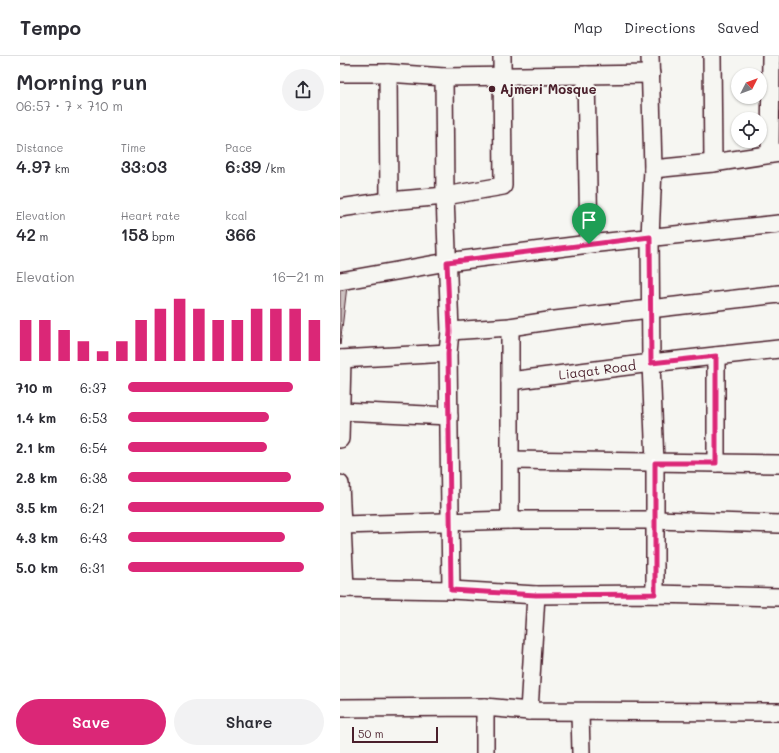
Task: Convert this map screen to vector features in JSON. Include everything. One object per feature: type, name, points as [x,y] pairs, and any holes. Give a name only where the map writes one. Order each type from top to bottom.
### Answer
[{"type":"street","points":[[340,208],[389,201],[445,196],[503,186],[502,56]]},
{"type":"street","points":[[650,56],[653,169],[650,237],[651,363],[656,520],[655,594]]},
{"type":"street","points":[[712,56],[713,163]]},
{"type":"street","points":[[653,169],[713,163],[775,153],[771,56]]},
{"type":"street","points":[[340,73],[444,77],[651,74]]},
{"type":"street","points":[[388,74],[389,201]]},
{"type":"street","points":[[586,75],[589,244]]},
{"type":"street","points":[[444,77],[445,196],[450,332],[448,353],[451,590]]},
{"type":"street","points":[[340,281],[447,262],[650,237],[779,224]]},
{"type":"street","points":[[450,332],[510,327],[555,320],[779,294]]},
{"type":"street","points":[[510,327],[510,520]]},
{"type":"street","name":"Liaqat Road","points":[[510,381],[651,363],[779,349]]},
{"type":"street","points":[[340,439],[341,359],[448,353]]},
{"type":"street","points":[[716,356],[716,463]]},
{"type":"street","points":[[341,411],[449,416]]},
{"type":"street","points":[[510,460],[779,464]]},
{"type":"street","points":[[340,484],[342,525],[342,588],[451,590],[536,595],[655,594],[779,597]]},
{"type":"street","points":[[342,525],[510,520],[656,520],[779,524]]},
{"type":"street","points":[[529,711],[536,595]]},
{"type":"street","points":[[485,707],[485,753]]},
{"type":"street","points":[[340,708],[485,707],[529,711],[580,712],[779,712]]},
{"type":"street","points":[[580,712],[581,753]]},
{"type":"building","points":[[348,278],[340,345],[340,279]]},
{"type":"place","name":"Ajmeri Mosque","points":[[492,89]]},
{"type":"route","points":[[650,237],[651,363],[716,356],[716,463],[655,463],[655,594],[536,595],[451,590],[448,353],[450,332],[447,262],[589,244],[650,237]]}]
